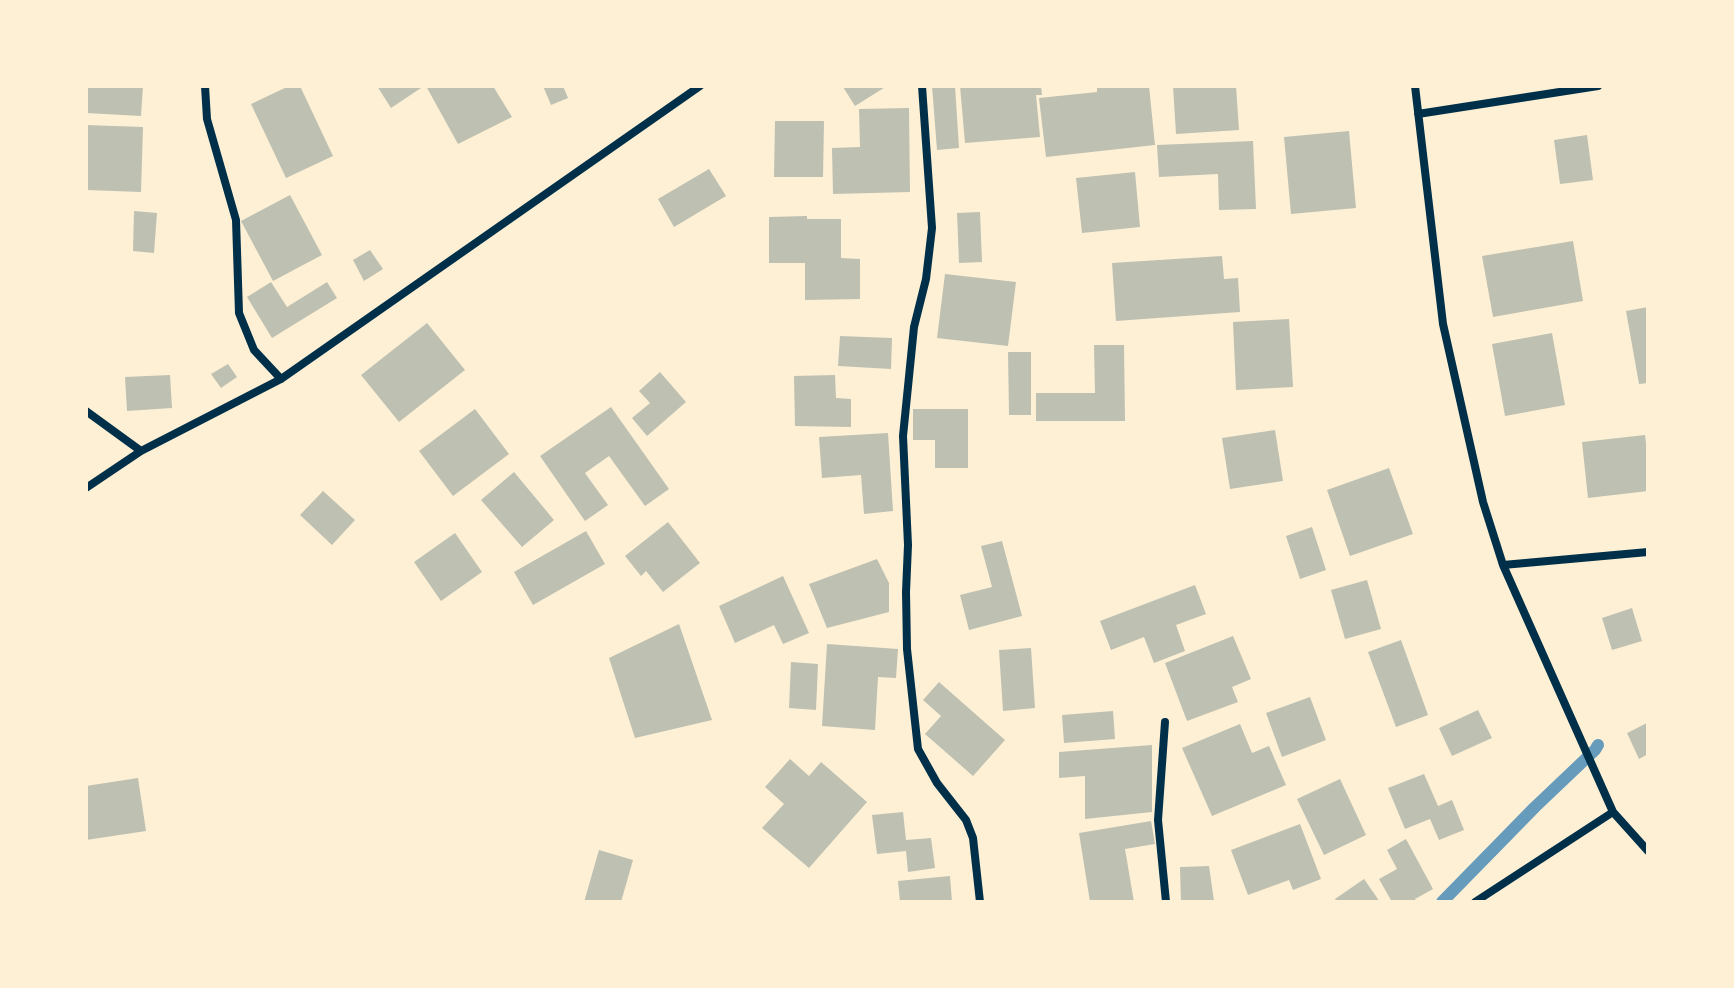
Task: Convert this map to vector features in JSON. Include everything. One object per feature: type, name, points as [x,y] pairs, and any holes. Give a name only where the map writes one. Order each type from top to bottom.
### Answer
[{"type":"street","points":[[205,86],[207,119],[236,220],[239,313],[254,350],[281,379]]},
{"type":"street","points":[[86,488],[141,451],[281,379],[700,86]]},
{"type":"street","points":[[922,86],[932,228],[926,279],[914,327],[903,436],[908,545],[907,649],[918,749],[937,783],[966,820],[973,838],[980,902]]},
{"type":"street","points":[[1415,86],[1443,324],[1483,502],[1503,565],[1613,812],[1648,851]]},
{"type":"street","points":[[1418,114],[1598,86]]},
{"type":"street","points":[[86,411],[141,451]]},
{"type":"street","points":[[1503,565],[1648,552]]},
{"type":"street","points":[[1165,722],[1158,820],[1166,902]]},
{"type":"street","points":[[1475,902],[1613,812]]},
{"type":"building","points":[[86,86],[143,86],[141,116],[86,113]]},
{"type":"building","points":[[289,86],[300,86],[333,156],[286,178],[251,104]]},
{"type":"building","points":[[377,86],[424,86],[391,108]]},
{"type":"building","points":[[426,86],[493,86],[512,117],[458,144]]},
{"type":"building","points":[[543,86],[563,86],[568,98],[551,105]]},
{"type":"building","points":[[845,86],[887,86],[855,106]]},
{"type":"building","points":[[932,86],[955,86],[959,148],[937,150]]},
{"type":"building","points":[[960,86],[1041,86],[1042,95],[1036,95],[1040,137],[965,143]]},
{"type":"building","points":[[1097,86],[1149,86],[1155,145],[1046,157],[1039,98],[1097,92]]},
{"type":"building","points":[[1173,86],[1236,86],[1239,130],[1176,134]]},
{"type":"building","points":[[909,108],[910,192],[833,194],[832,148],[860,147],[859,109]]},
{"type":"building","points":[[775,121],[824,121],[823,177],[774,177]]},
{"type":"building","points":[[86,125],[143,127],[141,192],[86,190]]},
{"type":"building","points":[[1349,131],[1356,208],[1291,214],[1284,137]]},
{"type":"building","points":[[1587,135],[1593,180],[1560,184],[1554,140]]},
{"type":"building","points":[[1253,141],[1256,209],[1219,210],[1218,174],[1159,177],[1157,145]]},
{"type":"building","points":[[709,169],[726,196],[674,227],[658,199]]},
{"type":"building","points":[[1135,172],[1140,227],[1082,233],[1076,178]]},
{"type":"building","points":[[290,195],[322,255],[273,281],[241,221]]},
{"type":"building","points":[[134,211],[157,213],[154,253],[133,251]]},
{"type":"building","points":[[980,212],[982,262],[959,263],[957,213]]},
{"type":"building","points":[[807,216],[807,219],[841,219],[841,258],[860,259],[860,299],[805,300],[805,263],[769,263],[769,217]]},
{"type":"building","points":[[1573,241],[1583,301],[1493,317],[1482,256]]},
{"type":"building","points":[[370,250],[383,269],[364,281],[353,260]]},
{"type":"building","points":[[1222,256],[1224,279],[1238,278],[1240,312],[1116,321],[1112,263]]},
{"type":"building","points":[[945,274],[1016,282],[1008,346],[937,338]]},
{"type":"building","points":[[271,282],[287,307],[327,282],[337,298],[272,338],[247,297]]},
{"type":"building","points":[[1648,307],[1648,383],[1639,384],[1626,311]]},
{"type":"building","points":[[1289,319],[1293,387],[1236,390],[1233,322]]},
{"type":"building","points":[[427,323],[465,370],[399,422],[361,375]]},
{"type":"building","points":[[1552,333],[1565,405],[1505,416],[1492,344]]},
{"type":"building","points":[[840,336],[892,338],[891,369],[838,366]]},
{"type":"building","points":[[1094,345],[1124,345],[1125,421],[1036,421],[1036,393],[1095,393]]},
{"type":"building","points":[[1008,352],[1031,352],[1031,415],[1009,415]]},
{"type":"building","points":[[228,364],[237,377],[221,388],[211,374]]},
{"type":"building","points":[[660,372],[686,402],[647,436],[632,418],[650,403],[639,391]]},
{"type":"building","points":[[170,375],[172,408],[127,411],[125,377]]},
{"type":"building","points":[[835,375],[836,398],[851,399],[851,427],[795,426],[794,376]]},
{"type":"building","points":[[611,407],[669,489],[645,506],[609,456],[585,473],[608,505],[585,521],[540,456]]},
{"type":"building","points":[[475,409],[509,454],[453,496],[419,451]]},
{"type":"building","points":[[913,409],[968,409],[968,468],[935,468],[935,440],[913,440]]},
{"type":"building","points":[[1275,430],[1283,481],[1230,489],[1222,438]]},
{"type":"building","points":[[888,433],[893,511],[864,514],[861,475],[822,478],[819,437]]},
{"type":"building","points":[[1645,435],[1648,491],[1588,498],[1582,442]]},
{"type":"building","points":[[1389,468],[1413,534],[1350,556],[1327,490]]},
{"type":"building","points":[[514,472],[554,520],[522,547],[481,500]]},
{"type":"building","points":[[323,491],[355,520],[332,545],[300,515]]},
{"type":"building","points":[[668,522],[700,563],[663,592],[646,571],[641,576],[625,556]]},
{"type":"building","points":[[1312,527],[1326,570],[1300,579],[1286,536]]},
{"type":"building","points":[[586,531],[605,564],[533,605],[514,572]]},
{"type":"building","points":[[455,533],[482,572],[441,601],[414,562]]},
{"type":"building","points":[[1002,541],[1022,616],[969,630],[960,595],[992,587],[981,546]]},
{"type":"building","points":[[877,559],[889,583],[889,612],[827,628],[809,584]]},
{"type":"building","points":[[783,576],[809,633],[783,644],[774,625],[735,643],[719,606]]},
{"type":"building","points":[[1367,580],[1381,629],[1345,639],[1331,590]]},
{"type":"building","points":[[1195,585],[1206,614],[1176,625],[1185,651],[1154,663],[1144,637],[1111,650],[1100,621]]},
{"type":"building","points":[[1632,608],[1642,641],[1612,650],[1602,618]]},
{"type":"building","points":[[679,624],[712,720],[635,738],[609,658]]},
{"type":"building","points":[[1233,636],[1251,679],[1232,687],[1238,702],[1187,721],[1165,663]]},
{"type":"building","points":[[1401,640],[1428,715],[1396,727],[1368,652]]},
{"type":"building","points":[[827,644],[898,649],[896,678],[878,677],[875,730],[822,726]]},
{"type":"building","points":[[1031,648],[1035,708],[1003,711],[999,650]]},
{"type":"building","points":[[791,662],[818,664],[816,710],[789,708]]},
{"type":"building","points":[[939,682],[1005,740],[973,776],[925,734],[941,716],[923,700]]},
{"type":"building","points":[[1310,697],[1326,740],[1282,757],[1266,713]]},
{"type":"building","points":[[1478,710],[1492,738],[1452,756],[1439,728]]},
{"type":"building","points":[[1113,711],[1115,739],[1064,743],[1062,715]]},
{"type":"building","points":[[1647,723],[1648,754],[1639,759],[1627,733]]},
{"type":"building","points":[[1240,724],[1252,753],[1269,746],[1286,785],[1212,816],[1182,748]]},
{"type":"building","points":[[1152,745],[1152,812],[1085,819],[1085,776],[1059,778],[1059,752]]},
{"type":"building","points":[[790,759],[809,776],[821,762],[867,802],[809,868],[762,828],[784,804],[765,787]]},
{"type":"building","points":[[1424,774],[1438,806],[1452,800],[1464,830],[1439,840],[1430,819],[1405,829],[1388,788]]},
{"type":"building","points":[[138,778],[146,831],[86,840],[86,786]]},
{"type":"building","points":[[1340,779],[1366,835],[1324,855],[1297,799]]},
{"type":"building","points":[[903,812],[906,840],[931,838],[935,868],[908,872],[906,851],[877,854],[872,815]]},
{"type":"building","points":[[1151,821],[1155,844],[1125,849],[1134,902],[1090,902],[1079,833]]},
{"type":"building","points":[[1300,824],[1321,879],[1293,890],[1289,880],[1248,895],[1231,850]]},
{"type":"building","points":[[1406,839],[1433,889],[1415,899],[1417,902],[1392,902],[1379,879],[1397,869],[1387,850]]},
{"type":"building","points":[[599,850],[633,860],[621,902],[584,902]]},
{"type":"building","points":[[1209,866],[1214,901],[1181,902],[1180,867]]},
{"type":"building","points":[[950,876],[952,902],[900,902],[898,881]]},
{"type":"building","points":[[1364,879],[1380,902],[1337,902],[1335,899]]},
{"type":"waterway","points":[[1442,902],[1598,745]]}]
